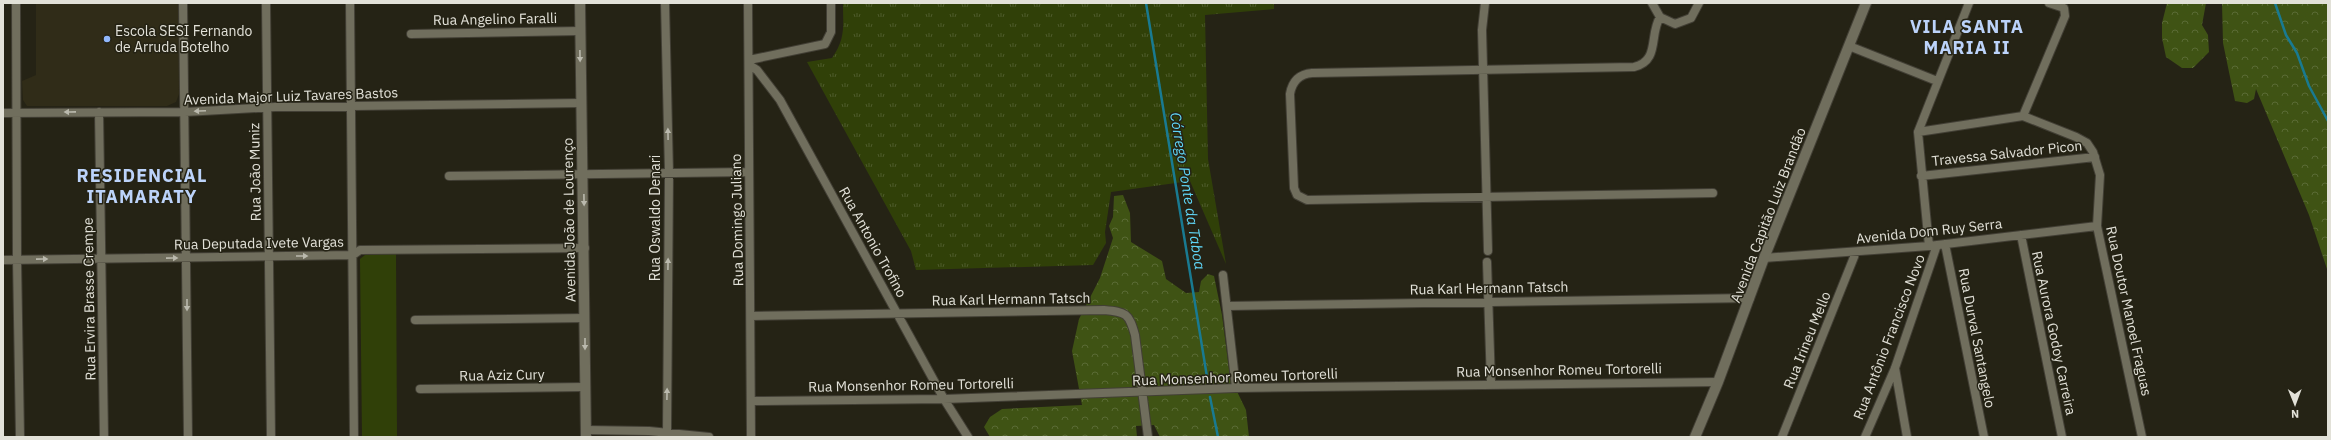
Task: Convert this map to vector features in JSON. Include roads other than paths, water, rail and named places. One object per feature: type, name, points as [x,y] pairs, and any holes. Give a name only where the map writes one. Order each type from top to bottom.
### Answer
[{"type":"main road","name":"Avenida João de Lourenço","points":[[580,3],[581,103],[584,174],[584,387],[586,434]]},
{"type":"main road","name":"Avenida Capitão Luiz Brandão","points":[[1695,437],[1718,382],[1764,258],[1866,3]]},
{"type":"street","points":[[16,3],[17,260],[20,437]]},
{"type":"street","points":[[183,3],[188,437]]},
{"type":"street","name":"Rua João Muniz","points":[[266,3],[271,437]]},
{"type":"street","points":[[350,3],[354,437]]},
{"type":"street","name":"Rua Oswaldo Denari","points":[[665,3],[669,173],[666,433]]},
{"type":"street","name":"Rua Domingo Juliano","points":[[748,3],[753,401],[751,437]]},
{"type":"street","points":[[749,62],[821,46],[830,37],[831,3]]},
{"type":"street","points":[[1485,3],[1482,30],[1488,251]]},
{"type":"street","points":[[1652,3],[1660,17],[1670,23],[1681,23],[1691,18],[1699,3]]},
{"type":"street","points":[[1969,3],[1918,132],[2023,116],[2066,12],[2064,8],[2049,3]]},
{"type":"street","points":[[1660,17],[1656,24],[1652,52],[1647,60],[1639,66],[1308,74],[1295,81],[1290,94],[1294,188],[1297,195],[1303,199],[1486,198],[1713,193]]},
{"type":"street","name":"Rua Angelino Faralli","points":[[411,34],[580,30]]},
{"type":"street","points":[[1849,46],[1937,82]]},
{"type":"street","name":"Rua Antonio Trofino","points":[[749,62],[780,100],[944,399],[968,437]]},
{"type":"street","name":"Avenida Major Luiz Tavares Bastos","points":[[3,113],[185,112],[268,108],[581,103]]},
{"type":"street","name":"Rua Ervira Brasse Crempe","points":[[99,112],[104,437]]},
{"type":"street","name":"Rua Doutor Manoel Fraguas","points":[[2023,116],[2081,140],[2090,147],[2095,157],[2100,175],[2096,226],[2142,437]]},
{"type":"street","name":"Rua Durval Santangelo","points":[[1918,132],[1921,176],[1984,437]]},
{"type":"street","name":"Travessa Salvador Picon","points":[[1921,176],[2095,157]]},
{"type":"street","points":[[449,176],[749,172]]},
{"type":"street","name":"Avenida Dom Ruy Serra","points":[[1764,258],[1937,245],[2096,226]]},
{"type":"street","name":"Rua Aurora Godoy Carreira","points":[[2021,235],[2062,437]]},
{"type":"street","name":"Rua Antônio Francisco Novo","points":[[1866,437],[1895,368],[1937,245]]},
{"type":"street","name":"Rua Deputada Ivete Vargas","points":[[3,260],[353,255],[360,250],[585,248]]},
{"type":"street","name":"Rua Irineu Mello","points":[[1782,437],[1856,252]]},
{"type":"street","points":[[1487,262],[1491,384]]},
{"type":"street","points":[[1223,275],[1228,306],[1236,388]]},
{"type":"street","name":"Rua Karl Hermann Tatsch","points":[[1228,306],[1750,298]]},
{"type":"street","name":"Rua Karl Hermann Tatsch","points":[[751,316],[898,315],[1104,310],[1123,313],[1131,319],[1143,392],[1148,437]]},
{"type":"street","points":[[415,320],[585,318]]},
{"type":"street","points":[[1895,368],[1907,437]]},
{"type":"street","name":"Rua Monsenhor Romeu Tortorelli","points":[[753,401],[944,399],[1236,388],[1718,382]]},
{"type":"street","name":"Rua Aziz Cury","points":[[420,389],[584,387]]},
{"type":"street","points":[[586,434],[649,431],[710,437]]},
{"type":"waterway","name":"Córrego Ponte da Taboa","points":[[1146,3],[1208,383]]},
{"type":"waterway","points":[[2275,3],[2286,35],[2297,53],[2309,86],[2328,121]]},
{"type":"waterway","name":"Córrego Ponte da Taboa","points":[[1210,397],[1218,437]]},
{"type":"place","name":"Escola SESI Fernando de Arruda Botelho","points":[[107,39]]},
{"type":"district","name":"VILA SANTA MARIA II","points":[[1967,36]]},
{"type":"district","name":"RESIDENCIAL ITAMARATY","points":[[142,185]]}]
